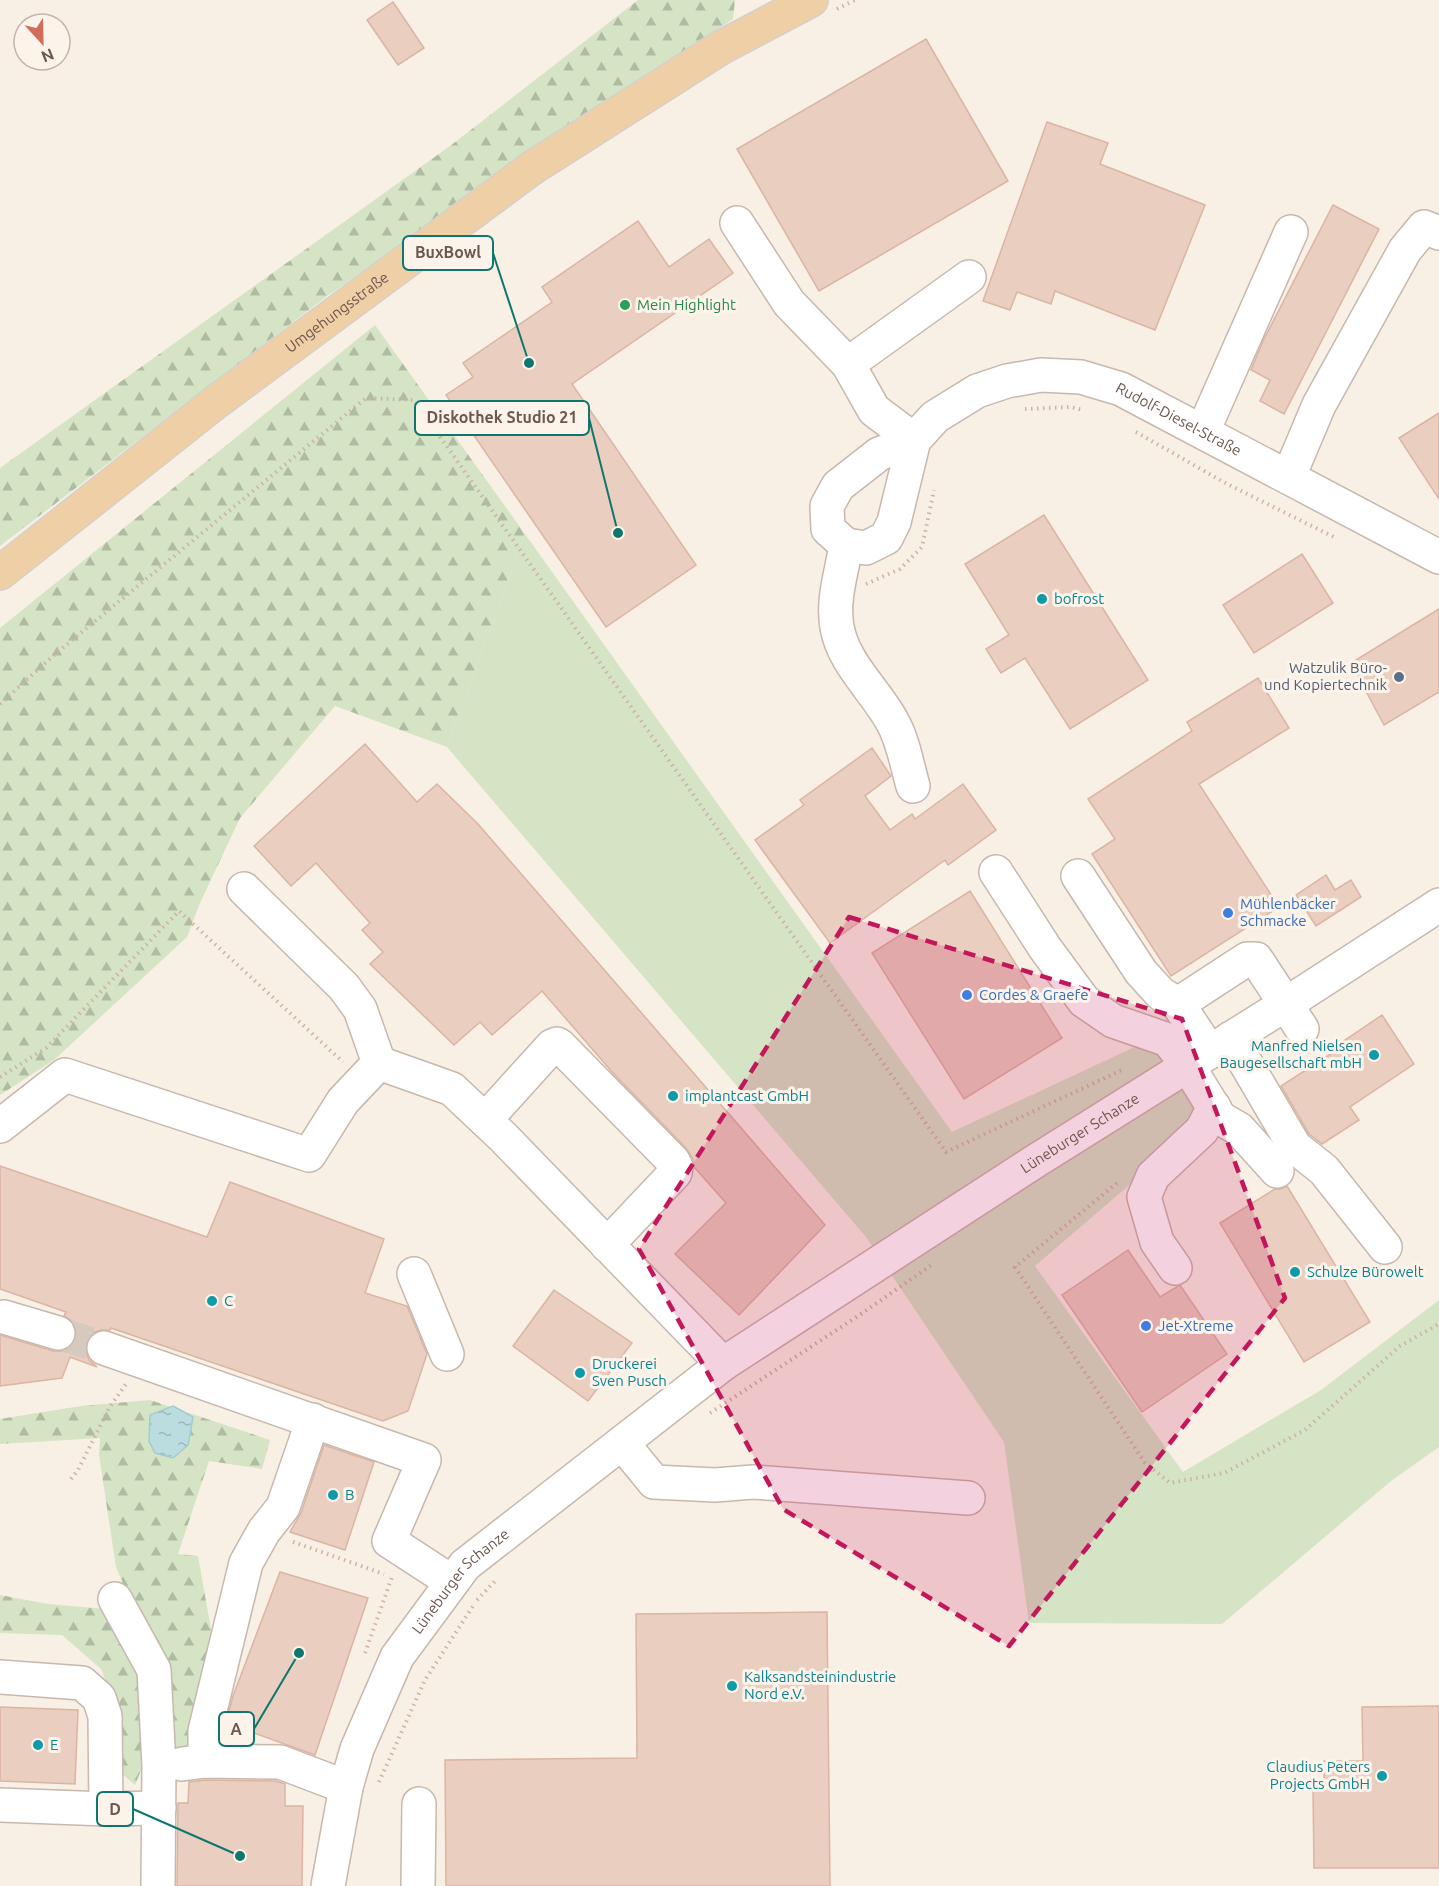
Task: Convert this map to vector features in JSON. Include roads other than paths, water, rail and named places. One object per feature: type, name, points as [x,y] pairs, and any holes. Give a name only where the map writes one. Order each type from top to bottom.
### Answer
[{"type":"main road","name":"Umgehungsstraße","points":[[0,573],[216,402],[532,168],[722,47],[811,0]]},
{"type":"street","points":[[737,223],[789,303],[848,363],[874,410],[914,440]]},
{"type":"street","points":[[1289,476],[1319,405],[1405,249],[1424,226],[1439,233]]},
{"type":"street","points":[[1203,430],[1291,232]]},
{"type":"street","points":[[848,363],[969,277]]},
{"type":"street","name":"Rudolf-Diesel-Straße","points":[[914,440],[894,522],[886,538],[866,548],[846,545],[828,529],[828,506],[838,486],[879,454],[914,440],[935,417],[977,391],[1007,381],[1041,375],[1081,377],[1120,389],[1203,430],[1439,557]]},
{"type":"street","points":[[846,545],[836,592],[837,626],[842,644],[892,721],[913,786]]},
{"type":"street","points":[[996,872],[1045,948],[1084,1001],[1113,1021],[1210,1052]]},
{"type":"street","points":[[1078,876],[1141,972],[1161,994],[1178,1004],[1280,1159]]},
{"type":"street","points":[[244,889],[344,987],[360,1009],[379,1063]]},
{"type":"street","name":"Lüneburger Schanze","points":[[328,1886],[346,1787],[357,1749],[397,1657],[465,1565],[723,1365],[1024,1168],[1210,1052],[1294,1016],[1439,905]]},
{"type":"street","points":[[1178,1004],[1247,959],[1256,959],[1294,1016]]},
{"type":"street","points":[[485,1120],[552,1046],[557,1044],[577,1062],[676,1167],[675,1173],[607,1245]]},
{"type":"street","points":[[1210,1052],[1214,1107],[1220,1118],[1280,1159],[1324,1170],[1384,1247]]},
{"type":"street","points":[[379,1063],[452,1089],[485,1120],[723,1365]]},
{"type":"street","points":[[0,1126],[65,1075],[309,1155],[344,1101],[379,1063]]},
{"type":"street","points":[[1174,1268],[1157,1242],[1144,1197],[1152,1176],[1202,1130],[1214,1107]]},
{"type":"street","points":[[414,1274],[447,1354]]},
{"type":"street","points":[[4,1317],[58,1334]]},
{"type":"street","points":[[104,1348],[424,1460],[389,1541],[452,1582]]},
{"type":"street","points":[[205,1761],[205,1731],[246,1563],[264,1531],[283,1507],[313,1420]]},
{"type":"street","points":[[622,1443],[654,1482],[715,1485],[753,1482],[969,1498]]},
{"type":"street","points":[[115,1599],[154,1670],[159,1766],[158,1886]]},
{"type":"street","points":[[0,1677],[82,1683],[99,1698],[105,1716],[106,1809]]},
{"type":"street","points":[[159,1766],[205,1761],[280,1762],[346,1787]]},
{"type":"street","points":[[418,1886],[419,1804]]},
{"type":"street","points":[[0,1805],[106,1809],[159,1808]]},
{"type":"water","points":[[173,1406],[193,1417],[188,1445],[173,1458],[155,1453],[149,1441],[150,1415]]},
{"type":"tunnel","points":[[58,1333],[104,1348]]},
{"type":"place","name":"Mein Highlight","points":[[625,305]]},
{"type":"place","name":"BuxBowl","points":[[529,363]]},
{"type":"place","name":"Diskothek Studio 21","points":[[618,533]]},
{"type":"place","name":"bofrost","points":[[1042,599]]},
{"type":"place","name":"Watzulik Büro- und Kopiertechnik","points":[[1399,677]]},
{"type":"place","name":"Mühlenbäcker Schmacke","points":[[1228,913]]},
{"type":"place","name":"Cordes & Graefe","points":[[967,995]]},
{"type":"place","name":"Manfred Nielsen Baugesellschaft mbH","points":[[1374,1055]]},
{"type":"place","name":"implantcast GmbH","points":[[673,1096]]},
{"type":"place","name":"Schulze Bürowelt","points":[[1295,1272]]},
{"type":"place","name":"C","points":[[212,1301]]},
{"type":"place","name":"Jet-Xtreme","points":[[1146,1326]]},
{"type":"place","name":"Druckerei Sven Pusch","points":[[580,1373]]},
{"type":"place","name":"B","points":[[333,1495]]},
{"type":"place","name":"A","points":[[299,1653]]},
{"type":"place","name":"Kalksandsteinindustrie Nord e.V.","points":[[732,1686]]},
{"type":"place","name":"E","points":[[38,1745]]},
{"type":"place","name":"Claudius Peters Projects GmbH","points":[[1382,1776]]},
{"type":"place","name":"D","points":[[240,1856]]}]
